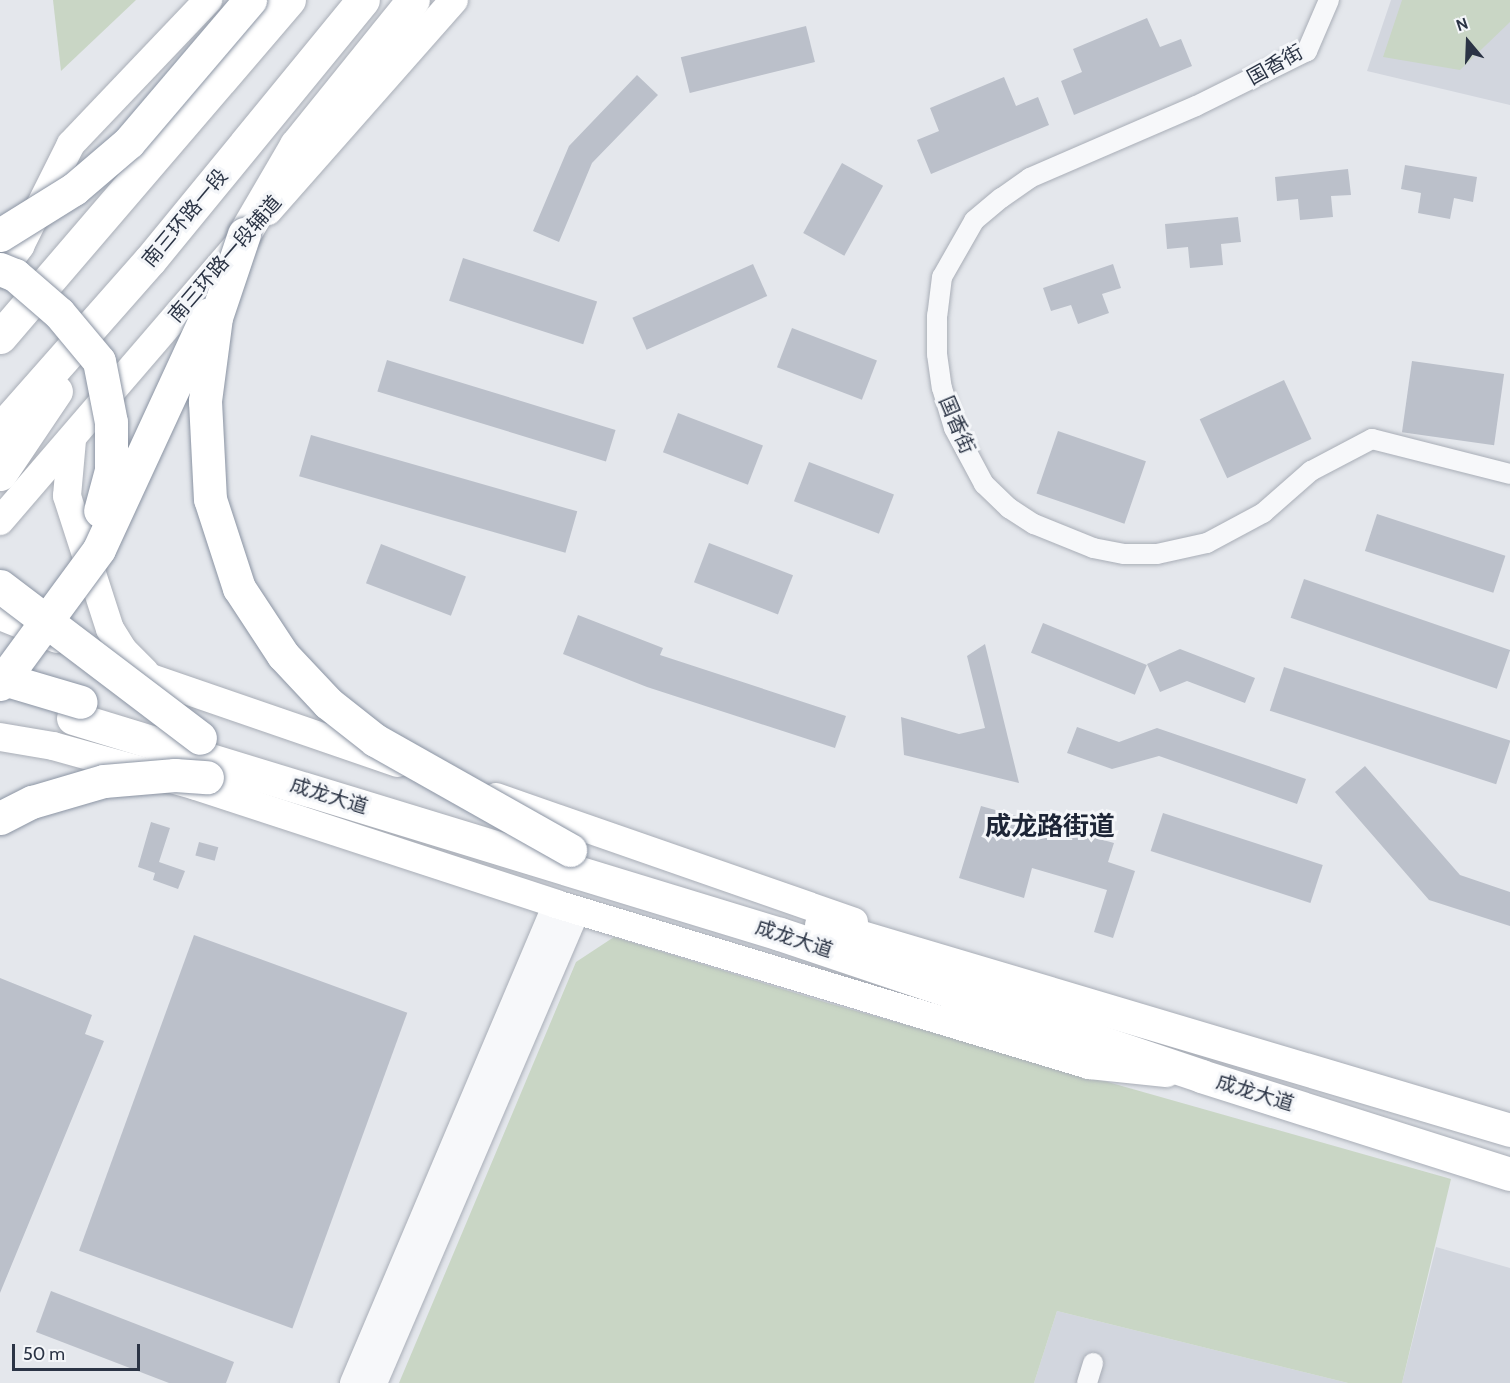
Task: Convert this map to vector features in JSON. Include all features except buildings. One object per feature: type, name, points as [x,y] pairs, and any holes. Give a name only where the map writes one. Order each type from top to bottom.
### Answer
[{"type":"highway","points":[[0,235],[74,189],[129,142],[250,0]]},
{"type":"highway","points":[[0,337],[289,0]]},
{"type":"highway","name":"南三环路一段","points":[[0,430],[150,260],[363,0]]},
{"type":"highway","points":[[0,684],[99,549],[244,234],[296,145],[405,9]]},
{"type":"highway","points":[[244,234],[216,317],[205,400],[210,499],[239,588],[283,655],[328,703],[375,740],[568,859]]},
{"type":"highway","points":[[0,271],[15,275],[59,313],[99,361],[111,422],[111,470],[95,526],[57,608]]},
{"type":"highway","points":[[0,474],[34,426],[110,305]]},
{"type":"highway","points":[[0,586],[200,738]]},
{"type":"highway","points":[[0,678],[77,710]]},
{"type":"highway","points":[[0,696],[77,710]]},
{"type":"highway","name":"成龙大道","points":[[77,710],[782,924],[1201,1076],[1510,1173]]},
{"type":"highway","name":"成龙大道","points":[[77,710],[200,738],[568,859]]},
{"type":"highway","points":[[0,818],[32,802],[104,781],[176,775],[207,777],[288,795],[427,842],[568,859]]},
{"type":"highway","name":"成龙大道","points":[[782,924],[996,976],[1510,1130]]},
{"type":"main road","points":[[0,271],[20,246],[72,144],[208,0]]},
{"type":"main road","name":"南三环路一段辅道","points":[[0,521],[72,440],[179,310],[454,0]]},
{"type":"main road","points":[[72,440],[67,496],[110,629],[123,650],[151,678]]},
{"type":"main road","points":[[0,616],[151,678],[883,932],[996,976]]},
{"type":"main road","points":[[0,737],[53,746],[196,786],[567,907],[1089,1065],[1201,1076]]},
{"type":"street","name":"国香街","points":[[1329,0],[1307,51],[1196,106],[1030,178],[974,221],[942,277],[937,315],[937,354],[942,388],[954,428],[984,484],[1009,508],[1035,524],[1093,548],[1124,554],[1157,554],[1207,543],[1263,513],[1311,471],[1372,439],[1510,474]]},
{"type":"street","points":[[0,750],[53,746]]},
{"type":"street","points":[[353,1383],[567,907]]},
{"type":"street","points":[[374,1383],[567,907]]},
{"type":"street","points":[[1087,1383],[1093,1363]]},
{"type":"shaded area","points":[[1391,0],[1510,0],[1510,105],[1367,71]]},
{"type":"shaded area","points":[[1436,1247],[1510,1268],[1510,1383],[1402,1383]]},
{"type":"shaded area","points":[[1057,1311],[1348,1383],[1034,1383]]},
{"type":"green space","points":[[53,0],[136,0],[61,71]]},
{"type":"green space","points":[[1402,0],[1510,0],[1510,22],[1460,70],[1383,57]]},
{"type":"green space","points":[[614,937],[828,1003],[1451,1179],[1402,1383],[1348,1383],[1057,1311],[1034,1383],[399,1383],[576,962]]},
{"type":"district","name":"成龙路街道","points":[[1050,827]]}]
